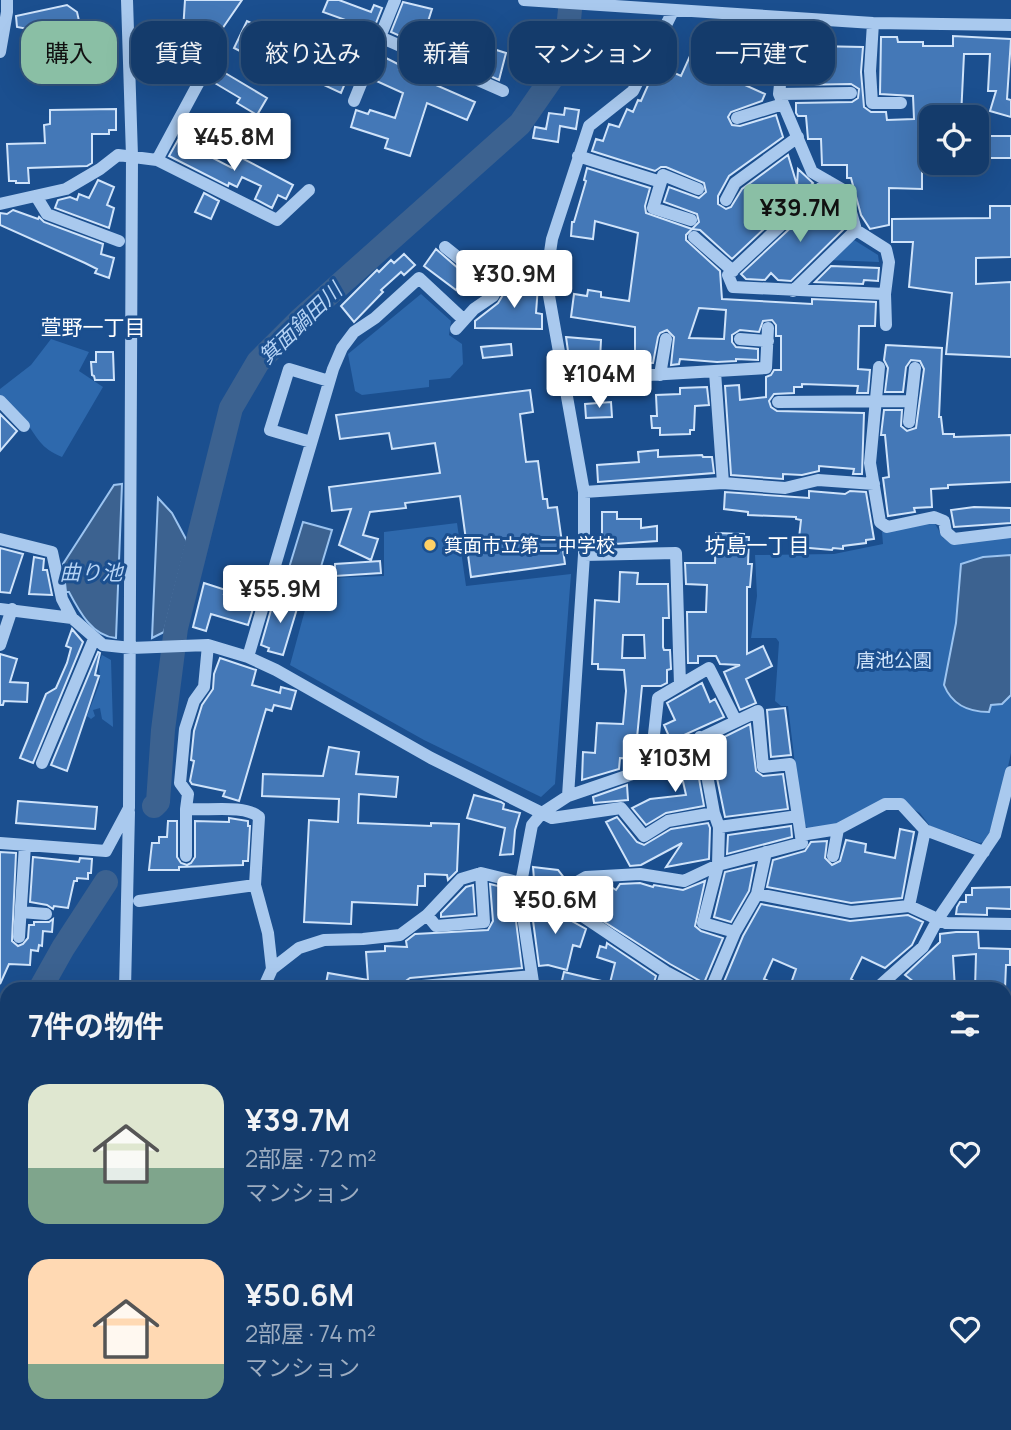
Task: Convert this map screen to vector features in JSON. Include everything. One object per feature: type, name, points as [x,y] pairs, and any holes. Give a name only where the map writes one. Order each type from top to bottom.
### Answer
[{"type":"street","points":[[0,52],[7,0]]},
{"type":"street","points":[[125,982],[131,648],[132,156],[127,0]]},
{"type":"street","points":[[385,25],[395,0]]},
{"type":"street","points":[[524,0],[787,19],[1011,25]]},
{"type":"street","points":[[568,796],[584,555],[584,492],[546,279],[552,239],[589,125],[633,91],[673,11]]},
{"type":"street","points":[[787,19],[781,99],[811,172],[845,191],[856,230],[886,249],[889,262],[885,294],[887,325]]},
{"type":"street","points":[[873,23],[870,71],[873,103],[901,103]]},
{"type":"street","points":[[385,39],[503,91]]},
{"type":"street","points":[[156,160],[199,84]]},
{"type":"street","points":[[354,101],[361,84]]},
{"type":"street","points":[[737,118],[781,99],[851,93]]},
{"type":"street","points":[[726,201],[735,183],[798,138]]},
{"type":"street","points":[[0,204],[66,189],[118,155],[156,160],[277,220],[309,190]]},
{"type":"street","points":[[578,156],[661,182]]},
{"type":"street","points":[[691,220],[653,208],[663,176],[698,188]]},
{"type":"street","points":[[723,177],[735,183]]},
{"type":"street","points":[[828,181],[728,275],[733,287],[885,294]]},
{"type":"street","points":[[36,196],[47,214],[119,241]]},
{"type":"street","points":[[793,291],[856,230]]},
{"type":"street","points":[[694,237],[733,271]]},
{"type":"street","points":[[445,247],[475,271],[503,277],[521,273],[546,279]]},
{"type":"street","points":[[248,657],[329,381],[342,348],[354,332],[375,318],[419,278],[460,324],[494,296],[503,277]]},
{"type":"street","points":[[564,380],[766,368],[768,334],[740,339]]},
{"type":"street","points":[[660,375],[666,339]]},
{"type":"street","points":[[879,367],[870,463],[880,522],[887,527],[934,517],[943,521],[946,532],[954,539],[1011,532]]},
{"type":"street","points":[[311,442],[271,430],[289,369],[329,381]]},
{"type":"street","points":[[909,422],[915,369]]},
{"type":"street","points":[[715,372],[723,483]]},
{"type":"street","points":[[0,401],[24,426]]},
{"type":"street","points":[[778,402],[911,401]]},
{"type":"street","points":[[584,492],[723,483],[785,488],[818,480],[874,484]]},
{"type":"street","points":[[0,539],[52,552],[62,599],[72,618],[103,645],[131,648],[208,645],[248,657],[276,670],[431,758],[552,818],[621,808],[644,836],[668,821],[713,813]]},
{"type":"street","points":[[584,555],[676,553],[680,685]]},
{"type":"street","points":[[0,645],[6,609],[72,618]]},
{"type":"street","points":[[42,763],[94,639]]},
{"type":"street","points":[[186,856],[188,794],[180,783],[185,729],[194,701],[204,687],[208,645]]},
{"type":"street","points":[[533,982],[520,903],[532,825],[542,813],[568,796],[647,769],[651,762],[658,698],[709,668],[736,722]]},
{"type":"street","points":[[549,898],[586,877],[640,874],[684,881],[719,865],[802,843],[790,764],[763,767],[758,711],[651,762]]},
{"type":"street","points":[[700,737],[713,813],[719,827],[719,865],[703,923],[735,932]]},
{"type":"street","points":[[884,982],[923,947],[938,919],[995,835],[1011,772]]},
{"type":"street","points":[[801,835],[838,829],[885,804],[901,804],[925,830],[984,852]]},
{"type":"street","points":[[0,843],[106,851],[129,808]]},
{"type":"street","points":[[186,809],[253,811],[259,817],[255,885],[268,933],[272,969]]},
{"type":"street","points":[[719,827],[797,816]]},
{"type":"street","points":[[833,856],[838,829]]},
{"type":"street","points":[[909,906],[925,830]]},
{"type":"street","points":[[995,835],[1011,835]]},
{"type":"street","points":[[19,937],[25,845]]},
{"type":"street","points":[[714,982],[735,932],[757,894],[766,852]]},
{"type":"street","points":[[427,915],[436,926],[484,922],[481,873]]},
{"type":"street","points":[[266,982],[272,969],[299,948],[324,940],[400,935],[427,915],[461,879],[481,873],[522,883],[581,915],[685,982]]},
{"type":"street","points":[[139,901],[255,885]]},
{"type":"street","points":[[757,894],[851,912],[909,906],[946,923],[1011,923]]},
{"type":"street","points":[[21,912],[46,914]]},
{"type":"street","points":[[663,982],[666,972]]},
{"type":"green space","points":[[854,240],[878,255],[879,262],[828,260]]},
{"type":"green space","points":[[421,294],[451,321],[449,335],[462,344],[463,364],[450,378],[429,380],[429,387],[362,395],[355,391],[348,354]]},
{"type":"green space","points":[[51,339],[89,352],[79,371],[103,387],[62,457],[44,446],[0,396],[0,389],[31,365]]},
{"type":"green space","name":"唐池公園","points":[[933,520],[943,538],[954,543],[1011,536],[1011,753],[1001,799],[987,841],[980,843],[930,826],[920,813],[896,799],[840,825],[811,831],[802,823],[788,706],[781,706],[775,701],[779,642],[776,638],[751,638],[757,596],[755,555],[834,554],[883,544],[882,532]]},
{"type":"green space","points":[[457,523],[466,586],[571,574],[555,784],[541,797],[424,740],[290,665],[311,588],[324,588],[328,578],[384,576],[384,532]]},
{"type":"green space","points":[[102,655],[111,660],[113,727],[102,719],[100,708],[93,710],[95,716],[91,719],[87,716],[100,682],[99,663]]},
{"type":"water","name":"曲り池","points":[[122,484],[116,638],[93,628],[69,592],[66,592],[63,564],[114,485]]},
{"type":"water","points":[[158,498],[172,513],[187,541],[164,632],[152,638]]},
{"type":"water","points":[[303,522],[332,530],[317,580],[288,571]]},
{"type":"water","points":[[1011,555],[1011,695],[1002,704],[991,705],[989,712],[975,711],[956,702],[944,685],[956,623],[961,564],[983,557]]},
{"type":"building","points":[[185,0],[242,0],[227,22],[184,21]]},
{"type":"building","points":[[328,0],[339,0],[371,12],[374,5],[382,8],[377,21],[348,21],[323,12]]},
{"type":"building","points":[[403,2],[432,9],[428,21],[399,21],[399,36],[391,32]]},
{"type":"building","points":[[67,5],[77,12],[79,21],[21,21],[21,28],[17,27],[16,16]]},
{"type":"building","points":[[241,33],[241,52],[234,48]]},
{"type":"building","points":[[953,36],[1011,39],[1007,99],[1011,100],[1011,117],[990,111],[996,91],[988,91],[990,54],[964,54],[962,105],[919,105],[919,175],[922,175],[922,189],[889,188],[889,225],[870,229],[861,215],[851,178],[847,178],[847,165],[822,165],[821,139],[808,139],[806,116],[798,116],[796,113],[796,103],[852,102],[858,98],[859,89],[851,84],[796,85],[835,84],[835,46],[863,47],[861,72],[864,107],[871,112],[886,112],[887,120],[914,119],[913,96],[880,94],[881,37],[897,37],[898,42],[923,42],[923,46],[953,46]]},
{"type":"building","points":[[495,50],[506,53],[499,80],[495,78]]},
{"type":"building","points":[[691,54],[691,84],[743,84],[765,94],[762,101],[731,112],[728,117],[732,125],[740,126],[776,115],[783,137],[729,176],[718,196],[718,204],[726,209],[731,207],[742,189],[788,155],[797,185],[798,169],[813,183],[732,259],[700,230],[692,229],[699,222],[697,214],[664,202],[669,187],[699,198],[706,192],[704,183],[666,167],[655,171],[592,151],[596,139],[603,141],[609,124],[619,127],[627,109],[633,112],[649,84],[677,84],[677,74],[681,76]]},
{"type":"building","points":[[385,58],[399,64],[399,84],[434,84],[475,102],[467,120],[427,103],[410,156],[385,148],[388,139],[351,127],[356,110],[368,114],[370,110],[395,118],[403,93],[383,84]]},
{"type":"building","points":[[227,74],[267,98],[257,115],[237,103],[240,98],[216,84],[227,84]]},
{"type":"building","points":[[322,84],[345,84],[341,93]]},
{"type":"building","points":[[565,108],[579,110],[576,129],[560,126],[558,142],[533,138],[535,127],[546,129],[549,113],[564,115]]},
{"type":"building","points":[[116,109],[116,130],[109,130],[109,134],[92,134],[92,163],[87,166],[28,168],[29,183],[9,181],[7,144],[45,143],[44,125],[50,124],[50,110]]},
{"type":"building","points":[[989,136],[1011,136],[1011,158],[989,158]]},
{"type":"building","points":[[178,140],[232,168],[238,156],[293,185],[286,199],[278,195],[272,208],[255,199],[261,186],[242,177],[237,187],[229,183],[228,186],[169,156]]},
{"type":"building","points":[[587,168],[650,188],[646,213],[692,229],[686,235],[686,240],[720,271],[722,299],[812,304],[812,299],[876,302],[875,326],[859,326],[858,369],[870,370],[868,393],[857,393],[858,386],[802,384],[802,387],[794,387],[794,393],[774,394],[769,401],[771,407],[777,411],[864,413],[862,474],[853,474],[854,469],[819,466],[819,471],[802,475],[783,474],[783,479],[731,475],[725,386],[739,385],[740,400],[766,397],[766,377],[774,370],[781,370],[781,336],[776,336],[776,325],[772,320],[763,321],[759,332],[740,330],[732,335],[732,342],[736,347],[758,349],[758,360],[717,362],[680,359],[679,364],[671,365],[674,337],[667,330],[658,337],[653,363],[650,363],[650,366],[635,367],[635,327],[571,317],[574,294],[587,296],[588,290],[601,292],[601,297],[629,301],[638,233],[595,221],[593,239],[571,236],[572,222],[586,181]],"holes":[[[699,308],[726,310],[724,339],[689,338]]]},
{"type":"building","points":[[98,180],[114,187],[107,205],[114,208],[109,228],[55,208],[58,200],[70,197],[77,200],[79,194],[89,198]]},
{"type":"building","points":[[204,193],[219,201],[211,219],[195,212]]},
{"type":"building","points":[[832,196],[840,204],[846,227],[791,281],[778,280],[771,273],[765,280],[746,279],[741,274],[813,207],[816,211]]},
{"type":"building","points":[[990,206],[1011,206],[1011,257],[976,258],[976,284],[1011,282],[1011,357],[946,354],[952,293],[909,287],[913,242],[892,242],[892,219],[990,218]]},
{"type":"building","points":[[13,210],[38,219],[39,217],[44,222],[103,244],[101,254],[114,258],[109,278],[95,273],[97,269],[85,263],[0,225],[0,213],[7,214]]},
{"type":"building","points":[[436,249],[467,276],[456,290],[424,266]]},
{"type":"building","points":[[404,254],[415,265],[404,275],[401,272],[381,290],[383,292],[354,322],[341,306],[377,270],[379,272],[391,260],[394,263]]},
{"type":"building","points":[[831,266],[879,268],[878,281],[864,280],[863,284],[815,282]]},
{"type":"building","points":[[521,282],[538,286],[536,313],[542,314],[542,329],[475,328],[475,321],[498,303],[509,285]]},
{"type":"building","points":[[566,337],[601,340],[600,360],[591,360],[590,369],[574,368],[575,358],[569,358]]},
{"type":"building","points":[[511,344],[512,355],[483,358],[481,347]]},
{"type":"building","points":[[886,345],[942,348],[939,417],[943,434],[954,434],[954,437],[1011,435],[1011,482],[948,485],[948,488],[931,489],[932,507],[914,508],[915,512],[888,516],[883,478],[889,477],[885,435],[881,435],[884,410],[902,410],[901,426],[907,431],[916,428],[924,369],[920,361],[911,360],[906,367],[903,392],[885,392],[888,368],[884,360]]},
{"type":"building","points":[[96,352],[113,352],[114,380],[95,380],[91,362],[96,362]]},
{"type":"building","points":[[707,387],[709,405],[695,406],[694,430],[690,430],[690,434],[660,435],[660,428],[652,428],[651,416],[657,416],[656,395],[680,394],[680,388]]},
{"type":"building","points":[[530,390],[533,412],[520,414],[526,462],[538,461],[543,499],[547,499],[548,508],[557,507],[565,564],[471,577],[460,496],[405,503],[406,508],[370,512],[363,535],[378,539],[371,560],[339,545],[351,509],[332,511],[329,487],[440,473],[435,443],[392,449],[389,433],[340,439],[336,415]]},
{"type":"building","points":[[611,402],[612,417],[586,418],[585,404]]},
{"type":"building","points":[[0,414],[17,431],[0,451]]},
{"type":"building","points":[[658,450],[658,457],[712,457],[714,473],[598,482],[597,465],[639,462],[638,452]]},
{"type":"building","points":[[809,491],[845,494],[850,491],[866,492],[874,539],[866,540],[866,543],[843,546],[843,549],[798,547],[801,520],[796,517],[748,515],[748,512],[724,509],[725,492],[809,498]]},
{"type":"building","points":[[974,507],[1011,508],[1011,523],[954,527],[951,510]]},
{"type":"building","points":[[602,512],[617,512],[617,519],[641,519],[641,528],[657,526],[657,541],[615,544],[615,538],[602,538]]},
{"type":"building","points":[[716,533],[744,534],[744,537],[749,537],[748,564],[752,564],[750,587],[747,587],[747,654],[763,646],[772,666],[746,679],[756,703],[740,710],[724,672],[740,665],[720,664],[716,656],[698,656],[698,663],[688,663],[687,612],[706,612],[707,585],[686,584],[685,563],[715,563]]},
{"type":"building","points":[[0,548],[23,554],[10,593],[0,592]]},
{"type":"building","points":[[34,557],[44,559],[43,570],[47,570],[52,595],[29,594]]},
{"type":"building","points":[[380,561],[381,573],[335,576],[335,564]]},
{"type":"building","points":[[620,572],[638,573],[637,584],[668,584],[669,618],[663,618],[663,647],[664,650],[670,650],[671,669],[667,670],[667,683],[661,686],[642,686],[637,738],[645,739],[642,759],[620,758],[619,769],[582,780],[583,752],[595,753],[597,723],[623,724],[626,691],[624,670],[598,669],[598,664],[592,664],[595,600],[619,602]],"holes":[[[623,635],[644,635],[645,658],[622,658]]]},
{"type":"building","points":[[204,583],[226,590],[224,594],[255,602],[248,625],[211,614],[206,631],[193,627]]},
{"type":"building","points":[[275,596],[299,602],[283,655],[268,651],[269,648],[261,645]]},
{"type":"building","points":[[72,629],[83,642],[33,763],[20,758],[46,694],[56,688],[67,663],[71,648],[66,646]]},
{"type":"building","points":[[98,652],[100,653],[95,675],[99,676],[67,771],[51,765]]},
{"type":"building","points":[[0,654],[17,659],[10,682],[28,683],[27,702],[4,701],[3,705],[0,705]]},
{"type":"building","points":[[220,658],[256,670],[252,685],[280,693],[281,687],[296,691],[291,709],[274,705],[272,711],[266,709],[239,801],[223,796],[225,791],[192,784],[190,781],[194,761],[191,760],[194,731],[202,705],[213,689],[214,674]]},
{"type":"building","points":[[702,683],[710,702],[715,699],[724,717],[671,741],[664,725],[675,720],[667,703]]},
{"type":"building","points":[[785,708],[791,755],[771,757],[767,710]]},
{"type":"building","points":[[750,724],[756,771],[763,776],[783,774],[788,809],[725,817],[710,744]]},
{"type":"building","points":[[329,747],[359,752],[356,774],[398,777],[396,797],[359,794],[358,823],[431,826],[431,823],[459,824],[457,871],[448,880],[447,875],[425,874],[425,886],[418,886],[417,905],[352,902],[351,924],[304,922],[309,820],[338,822],[339,799],[262,796],[263,774],[323,776]]},
{"type":"building","points":[[694,751],[704,806],[666,813],[646,825],[632,808],[650,799],[686,795],[678,759]]},
{"type":"building","points":[[627,785],[628,800],[594,803],[593,797]]},
{"type":"building","points":[[474,795],[501,802],[504,804],[503,809],[520,813],[513,854],[500,855],[505,828],[467,818]]},
{"type":"building","points":[[18,801],[97,807],[95,829],[16,823]]},
{"type":"building","points":[[617,817],[637,842],[644,845],[671,829],[708,823],[709,859],[666,867],[682,843],[641,865],[630,866],[606,822]]},
{"type":"building","points":[[229,818],[248,821],[250,826],[248,861],[243,861],[243,865],[149,870],[152,843],[159,843],[159,837],[167,837],[168,821],[177,821],[177,857],[181,863],[187,865],[195,857],[195,821],[229,822]]},
{"type":"building","points":[[791,826],[792,837],[727,854],[728,835]]},
{"type":"building","points":[[900,829],[914,832],[902,898],[851,903],[767,887],[773,860],[805,851],[811,842],[827,841],[825,858],[832,865],[840,861],[846,840],[866,844],[865,852],[895,858]]},
{"type":"building","points":[[0,852],[16,853],[12,941],[18,946],[23,944],[28,938],[29,925],[53,919],[52,932],[43,931],[42,946],[39,945],[38,951],[31,950],[30,965],[9,964],[0,982]]},
{"type":"building","points":[[33,857],[79,862],[80,858],[92,859],[88,879],[77,878],[77,881],[74,881],[68,908],[54,906],[53,909],[30,902]]},
{"type":"building","points":[[754,865],[749,891],[731,922],[714,917],[725,872]]},
{"type":"building","points":[[533,867],[558,870],[565,879],[549,888],[534,879]]},
{"type":"building","points":[[705,881],[695,926],[701,931],[723,938],[704,982],[670,964],[567,898],[589,886],[608,885],[616,890],[620,884],[640,883],[683,890]]},
{"type":"building","points":[[490,884],[502,887],[502,890],[512,890],[522,968],[410,978],[404,982],[326,982],[328,973],[368,980],[366,952],[385,951],[385,946],[407,947],[406,941],[415,934],[488,930],[493,921]]},
{"type":"building","points":[[473,885],[475,914],[441,917],[441,913],[466,887]]},
{"type":"building","points":[[1011,887],[1011,909],[987,908],[987,915],[956,914],[960,902],[966,902],[966,895],[972,895],[972,888]]},
{"type":"building","points":[[530,898],[586,929],[580,947],[573,945],[567,970],[548,965],[539,966]]},
{"type":"building","points":[[761,904],[850,921],[908,915],[923,922],[912,945],[885,968],[862,957],[851,979],[856,982],[791,982],[796,969],[773,959],[764,979],[770,982],[724,982],[743,936]]},
{"type":"building","points":[[978,932],[979,948],[1010,949],[1010,965],[1006,965],[1005,982],[975,982],[976,954],[953,956],[955,982],[914,982],[905,975],[940,942],[940,934]]},
{"type":"building","points":[[607,943],[656,976],[654,982],[610,982],[615,963],[597,957],[600,946],[606,948]]},
{"type":"building","points":[[564,972],[606,982],[562,982]]},
{"type":"waterway","name":"箕面鍋田川","points":[[154,806],[158,802],[163,730],[176,628],[231,408],[258,362],[300,320],[520,124],[554,75],[567,39],[571,0]]},
{"type":"waterway","name":"箕面鍋田川","points":[[44,982],[106,882]]},
{"type":"place","name":"箕面市立第二中学校","points":[[430,545]]},
{"type":"district","name":"萱野一丁目","points":[[93,327]]},
{"type":"district","name":"坊島一丁目","points":[[757,545]]}]
